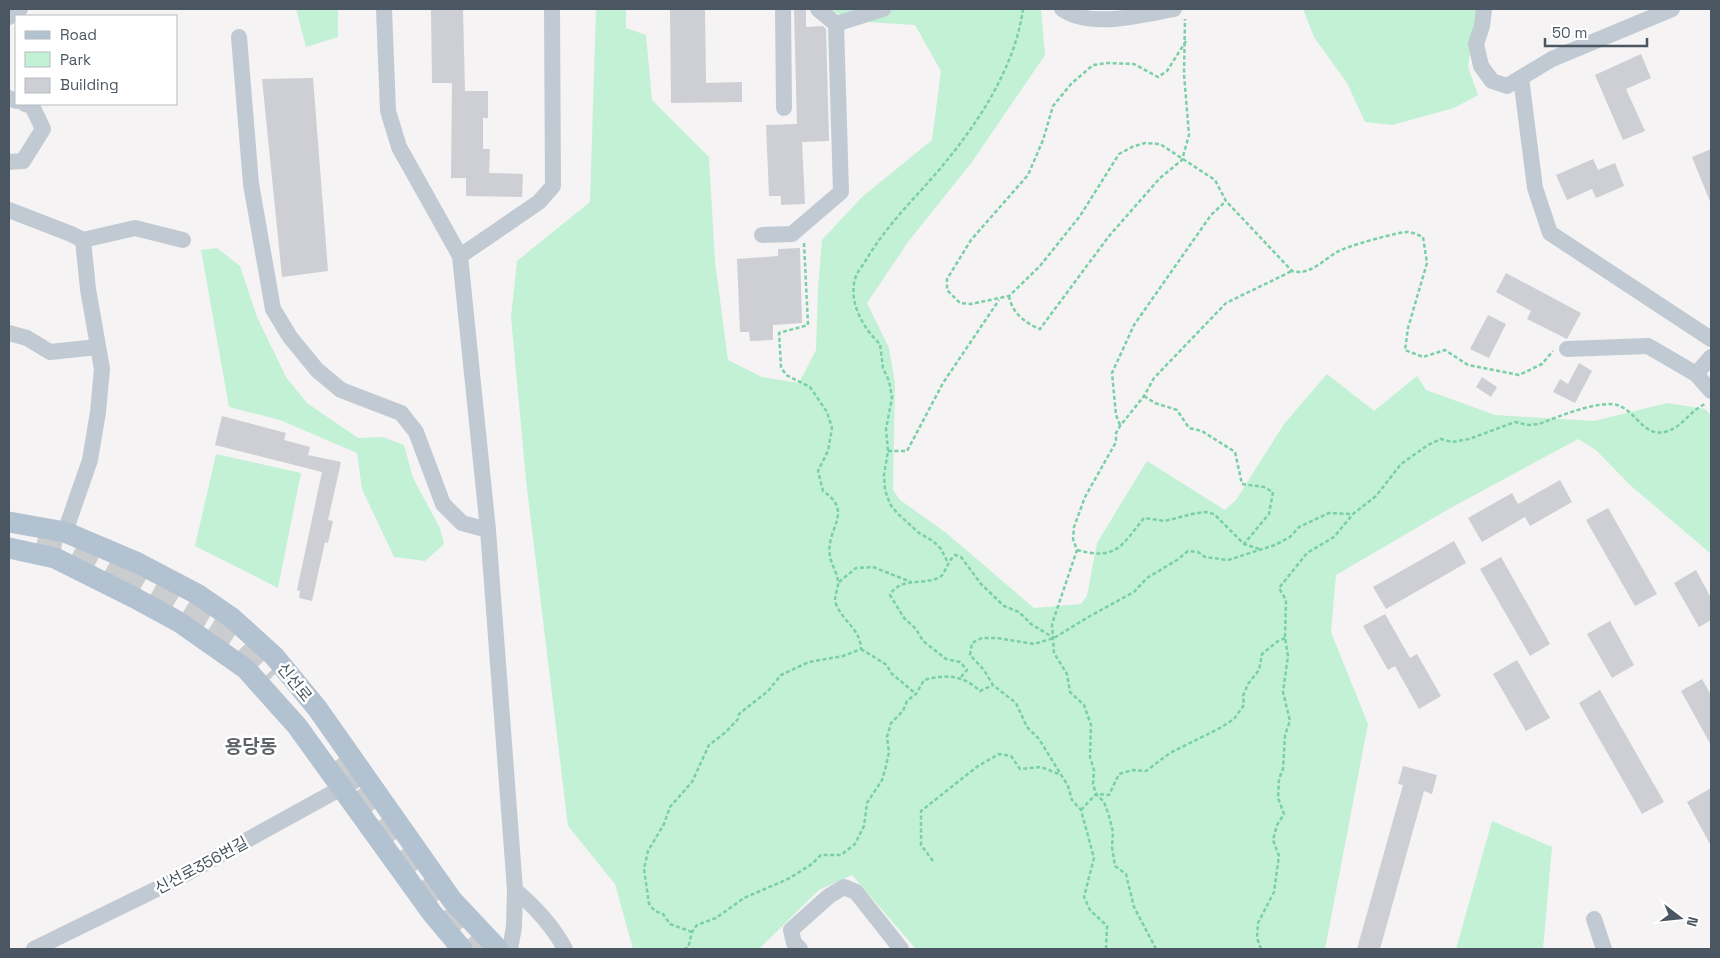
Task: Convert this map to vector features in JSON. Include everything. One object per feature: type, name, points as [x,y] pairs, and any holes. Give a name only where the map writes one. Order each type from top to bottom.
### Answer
[{"type":"main road","name":"신선로","points":[[14,522],[65,532],[138,563],[197,594],[232,618],[274,656],[317,708],[452,900],[498,949]]},
{"type":"main road","points":[[12,548],[14,522]]},
{"type":"main road","name":"신선로","points":[[12,548],[55,558],[134,598],[179,622],[246,669],[287,714],[432,912],[462,949]]},
{"type":"street","points":[[384,9],[388,111],[398,147],[460,256],[488,530],[515,890],[514,927],[510,949]]},
{"type":"street","points":[[460,256],[539,202],[553,186],[552,9]]},
{"type":"street","points":[[783,9],[784,108]]},
{"type":"street","points":[[762,235],[792,234],[841,192],[836,24],[818,9]]},
{"type":"street","points":[[836,24],[883,9]]},
{"type":"street","points":[[1062,9],[1079,17],[1120,19],[1179,10]]},
{"type":"street","points":[[1484,9],[1482,26],[1476,44],[1480,66],[1492,81],[1507,86],[1552,58],[1642,15],[1672,9]]},
{"type":"street","points":[[239,38],[251,184],[273,309],[290,337],[312,364],[341,390],[401,413],[416,432],[443,504],[462,523],[488,530]]},
{"type":"street","points":[[1521,78],[1535,188],[1550,233],[1711,339]]},
{"type":"street","points":[[9,162],[24,161],[43,129],[32,106],[29,105]]},
{"type":"street","points":[[9,210],[83,240],[135,228],[183,240]]},
{"type":"street","points":[[65,532],[90,460],[98,412],[102,369],[83,240]]},
{"type":"street","points":[[9,332],[27,338],[50,352],[98,347]]},
{"type":"street","points":[[1567,350],[1648,346],[1706,366],[1711,391]]},
{"type":"street","name":"신선로356번길","points":[[34,949],[171,882],[365,775]]},
{"type":"street","points":[[800,949],[794,943],[791,930],[829,896],[844,887],[856,892],[901,949]]},
{"type":"street","points":[[515,890],[552,927],[565,949]]},
{"type":"street","points":[[1594,919],[1604,949]]},
{"type":"path","points":[[947,562],[941,549],[933,541],[908,524],[890,504],[884,475],[888,451],[887,421],[892,397],[889,381],[882,368],[880,344],[872,336],[855,309],[856,276],[880,237],[926,185],[988,104],[1011,54],[1022,9]]},
{"type":"path","points":[[1008,296],[1016,314],[1029,324],[1040,329],[1109,236],[1160,178],[1182,160],[1189,135],[1184,74],[1186,41],[1179,10]]},
{"type":"path","points":[[1186,41],[1167,71],[1158,77],[1134,64],[1108,63],[1094,65],[1059,95],[1053,106],[1043,140],[1028,175],[971,240],[947,279],[947,290],[960,303],[971,304],[1008,296],[1040,266],[1080,216],[1119,154],[1145,143],[1160,144],[1215,180],[1226,201],[1292,271],[1300,273],[1321,264],[1336,252],[1350,245],[1407,232],[1423,237],[1427,263],[1408,328],[1405,350],[1423,357],[1445,350],[1468,366],[1518,375],[1542,364],[1553,351],[1567,350]]},
{"type":"path","points":[[1120,426],[1116,415],[1112,373],[1126,340],[1134,325],[1211,215],[1226,201]]},
{"type":"path","points":[[804,224],[808,325],[779,333],[782,367],[786,375],[810,387],[820,399],[832,428],[828,451],[818,471],[824,490],[831,496],[839,521],[830,539],[830,556],[839,582],[834,600],[843,618],[860,638],[861,649]]},
{"type":"path","points":[[1156,949],[1134,907],[1126,874],[1115,866],[1112,846],[1113,832],[1109,816],[1104,802],[1096,794],[1093,784],[1094,770],[1090,756],[1091,724],[1084,705],[1070,692],[1067,674],[1054,653],[1052,624],[1076,550],[1073,539],[1074,527],[1091,484],[1116,442],[1116,433],[1120,426],[1144,396],[1154,378],[1164,366],[1207,325],[1226,303],[1292,271]]},
{"type":"path","points":[[888,451],[907,451],[942,383],[999,299]]},
{"type":"path","points":[[1144,396],[1155,403],[1177,410],[1189,428],[1202,431],[1235,452],[1242,484],[1264,487],[1273,492],[1269,514],[1244,544]]},
{"type":"path","points":[[1261,949],[1257,938],[1258,923],[1274,892],[1279,856],[1273,840],[1277,825],[1284,814],[1278,798],[1279,779],[1283,769],[1285,735],[1290,721],[1283,692],[1288,656],[1286,600],[1279,588],[1307,553],[1334,537],[1353,514],[1376,496],[1401,464],[1428,445],[1441,440],[1452,442],[1469,439],[1515,422],[1528,425],[1539,424],[1602,404],[1620,406],[1633,415],[1644,429],[1661,432],[1670,431],[1698,407],[1711,402]]},
{"type":"path","points":[[1076,550],[1104,553],[1117,550],[1144,518],[1165,521],[1205,512],[1214,514],[1244,544],[1258,548]]},
{"type":"path","points":[[1106,949],[1107,926],[1090,910],[1084,897],[1094,858],[1080,810],[1072,800],[1068,786],[1039,739],[1027,727],[1016,703],[993,685],[984,670],[970,655],[972,644],[982,638],[997,638],[1034,644],[1054,638],[1134,592],[1147,578],[1188,551],[1198,552],[1205,557],[1228,560],[1258,548],[1275,545],[1290,537],[1299,527],[1329,513],[1353,514]]},
{"type":"path","points":[[961,677],[967,670],[960,662],[946,659],[924,641],[916,628],[904,618],[890,595],[895,587],[938,578],[944,573],[947,562],[955,555],[961,557],[981,584],[994,594],[1004,606],[1019,612],[1031,624],[1054,638]]},
{"type":"path","points":[[839,582],[856,568],[873,567],[912,582]]},
{"type":"path","points":[[1080,810],[1096,794],[1109,795],[1119,774],[1133,770],[1146,771],[1170,753],[1234,719],[1244,705],[1243,696],[1248,684],[1259,670],[1262,654],[1278,640],[1286,638]]},
{"type":"path","points":[[861,649],[887,665],[891,673],[916,694]]},
{"type":"path","points":[[692,932],[670,924],[663,914],[655,911],[649,904],[644,869],[646,858],[664,824],[670,807],[692,782],[710,744],[726,732],[738,719],[739,714],[768,691],[782,675],[809,662],[843,656],[861,649]]},
{"type":"path","points":[[684,949],[688,948],[692,932],[697,925],[716,918],[744,898],[788,879],[812,864],[821,855],[841,855],[855,844],[864,826],[867,803],[882,780],[889,752],[887,736],[891,723],[903,711],[907,701],[916,694],[924,680],[939,676],[961,677],[980,691],[993,685]]},
{"type":"path","points":[[933,861],[921,846],[921,810],[966,774],[999,754],[1011,756],[1020,768],[1041,766],[1060,775]]},
{"type":"green space","points":[[296,9],[338,9],[338,37],[306,47]]},
{"type":"green space","points":[[596,9],[626,9],[626,28],[646,35],[652,100],[709,157],[715,262],[728,360],[762,377],[799,383],[816,350],[822,240],[862,197],[932,140],[941,71],[915,25],[850,21],[830,9],[1041,9],[1045,55],[972,162],[908,242],[867,303],[889,348],[895,383],[893,490],[900,500],[945,532],[1034,608],[1081,604],[1087,596],[1097,543],[1147,461],[1225,510],[1236,500],[1284,424],[1327,374],[1374,411],[1417,376],[1426,390],[1495,415],[1594,421],[1667,403],[1705,409],[1711,415],[1711,554],[1630,485],[1596,450],[1578,439],[1447,510],[1336,575],[1331,632],[1368,724],[1325,949],[916,949],[852,875],[819,890],[759,949],[633,949],[615,884],[568,826],[526,480],[511,317],[517,261],[590,202]]},
{"type":"green space","points":[[1303,9],[1477,9],[1468,67],[1478,95],[1454,108],[1392,125],[1365,122],[1347,83],[1314,37]]},
{"type":"green space","points":[[217,248],[240,266],[257,317],[286,377],[307,403],[358,438],[383,437],[404,445],[413,478],[440,528],[444,544],[425,561],[394,557],[362,489],[357,453],[280,420],[229,407],[201,250]]},
{"type":"green space","points":[[216,454],[301,473],[278,588],[195,546]]},
{"type":"green space","points":[[1492,821],[1552,847],[1543,949],[1456,949]]},
{"type":"building","points":[[431,9],[463,9],[465,91],[488,91],[488,118],[483,118],[483,149],[490,149],[489,173],[523,174],[522,197],[466,196],[466,178],[451,178],[452,83],[432,83]]},
{"type":"building","points":[[670,9],[705,9],[706,83],[742,82],[742,102],[671,103]]},
{"type":"building","points":[[794,9],[806,9],[806,27],[823,26],[826,29],[829,141],[802,142],[805,204],[781,205],[781,196],[769,196],[766,125],[797,124]]},
{"type":"building","points":[[1641,54],[1651,78],[1626,89],[1645,131],[1623,140],[1595,75]]},
{"type":"building","points":[[313,78],[328,271],[282,277],[262,79]]},
{"type":"building","points":[[1711,149],[1711,204],[1692,157]]},
{"type":"building","points":[[1593,159],[1598,170],[1615,163],[1624,186],[1596,198],[1592,189],[1567,200],[1556,175]]},
{"type":"building","points":[[800,248],[802,323],[773,325],[773,340],[750,341],[749,332],[740,332],[737,259],[778,256],[778,249]]},
{"type":"building","points":[[1506,273],[1581,313],[1567,339],[1527,319],[1531,311],[1496,292]]},
{"type":"building","points":[[1488,315],[1506,324],[1489,358],[1470,349]]},
{"type":"building","points":[[1579,363],[1592,371],[1575,403],[1553,392],[1560,379],[1568,384]]},
{"type":"building","points":[[1482,377],[1497,387],[1491,397],[1476,387]]},
{"type":"building","points":[[222,416],[286,433],[284,440],[310,447],[308,455],[341,462],[328,520],[333,521],[328,543],[325,542],[312,601],[299,598],[300,591],[297,590],[322,472],[215,445]]},
{"type":"building","points":[[1560,480],[1572,502],[1530,526],[1525,517],[1482,542],[1468,518],[1512,493],[1518,504]]},
{"type":"building","points":[[1608,508],[1657,594],[1635,606],[1586,520]]},
{"type":"building","points":[[1454,541],[1466,563],[1386,609],[1373,587]]},
{"type":"building","points":[[1501,557],[1550,644],[1530,656],[1480,569]]},
{"type":"building","points":[[1696,570],[1711,598],[1711,620],[1699,627],[1674,583]]},
{"type":"building","points":[[1385,614],[1410,658],[1417,654],[1441,696],[1419,709],[1395,666],[1388,670],[1363,626]]},
{"type":"building","points":[[1610,621],[1634,665],[1612,678],[1587,634]]},
{"type":"building","points":[[1517,660],[1550,718],[1526,731],[1493,674]]},
{"type":"building","points":[[1702,679],[1711,695],[1711,745],[1681,691]]},
{"type":"building","points":[[1600,690],[1664,802],[1642,814],[1579,703]]},
{"type":"building","points":[[1403,766],[1437,775],[1432,794],[1424,791],[1380,949],[1357,949],[1403,785],[1398,784]]},
{"type":"building","points":[[1711,788],[1711,846],[1687,802]]},
{"type":"tunnel","points":[[36,547],[71,554],[123,581]]},
{"type":"tunnel","points":[[124,567],[232,630]]},
{"type":"tunnel","points":[[209,629],[235,645],[269,680]]},
{"type":"tunnel","points":[[334,762],[481,949]]},
{"type":"district","name":"용당동","points":[[251,746]]}]
